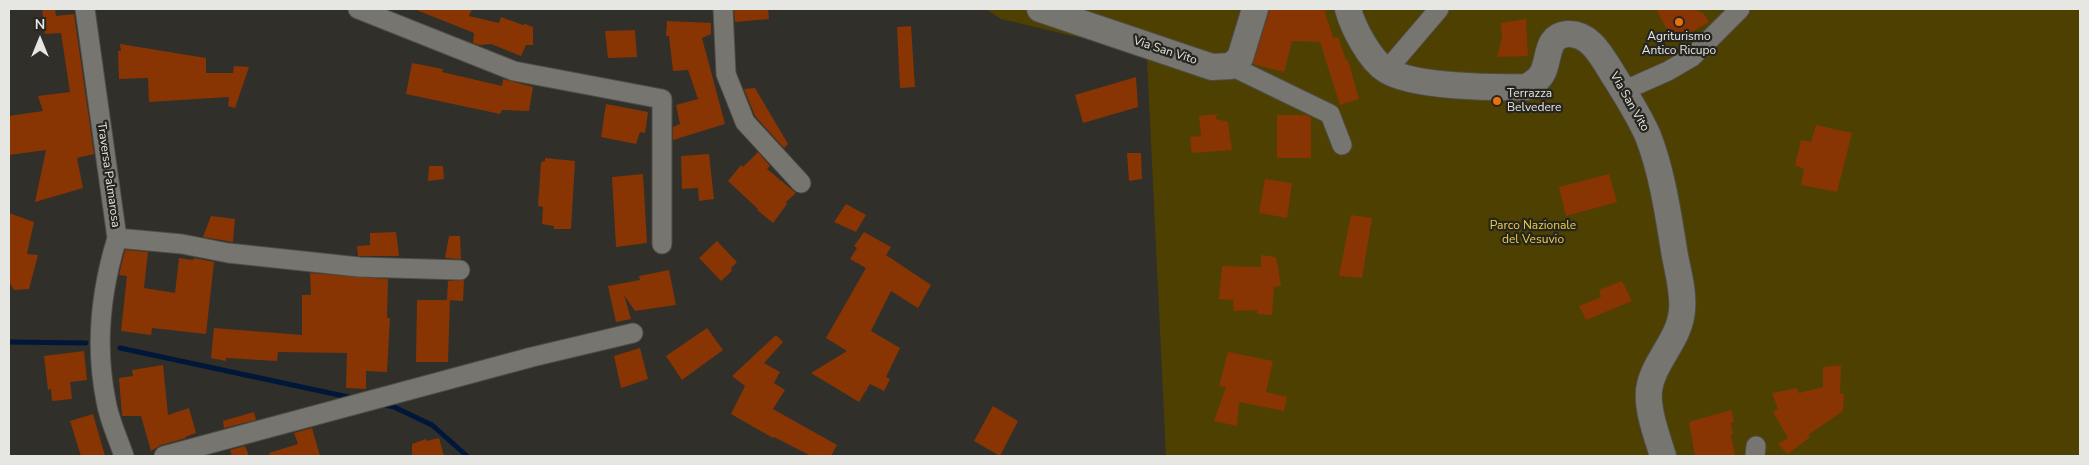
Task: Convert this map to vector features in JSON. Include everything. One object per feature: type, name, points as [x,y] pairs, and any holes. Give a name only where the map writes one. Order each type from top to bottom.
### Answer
[{"type":"street","name":"Traversa Palmarosa","points":[[85,9],[117,238],[110,262],[100,335],[100,358],[106,403],[124,456]]},
{"type":"street","points":[[358,9],[514,71],[662,99],[662,244]]},
{"type":"street","points":[[722,9],[726,74],[745,122],[801,183]]},
{"type":"street","name":"Via San Vito","points":[[1040,9],[1212,67],[1231,66]]},
{"type":"street","points":[[1255,9],[1240,58],[1231,66],[1330,114],[1342,145]]},
{"type":"street","points":[[1348,9],[1360,39],[1386,71],[1439,9]]},
{"type":"street","points":[[1623,90],[1668,71],[1692,57],[1740,9]]},
{"type":"street","name":"Via San Vito","points":[[1386,71],[1410,79],[1456,85],[1527,87],[1543,73],[1549,47],[1556,38],[1566,34],[1579,35],[1600,53],[1632,103],[1648,137],[1663,188],[1680,285],[1682,309],[1680,324],[1653,376],[1649,389],[1649,401],[1662,456]]},
{"type":"street","points":[[117,238],[173,243],[228,253],[359,266],[460,270]]},
{"type":"street","points":[[164,456],[532,357],[633,334]]},
{"type":"green space","name":"Parco Nazionale del Vesuvio","points":[[986,9],[2080,9],[2080,456],[1166,456],[1147,59],[1107,44],[1001,19]]},
{"type":"building","points":[[42,9],[55,9],[56,16],[74,14],[94,154],[77,158],[83,188],[35,202],[46,150],[9,155],[9,116],[43,111],[38,96],[70,92],[61,33],[45,34]]},
{"type":"building","points":[[414,9],[472,9],[469,16],[499,23],[501,17],[523,25],[525,24],[533,27],[533,45],[526,45],[521,56],[491,44],[479,45],[473,43],[474,33]]},
{"type":"building","points":[[734,9],[768,9],[769,19],[735,22]]},
{"type":"building","points":[[1270,9],[1324,9],[1333,38],[1338,37],[1346,60],[1348,60],[1359,99],[1340,105],[1320,42],[1292,41],[1284,72],[1253,64]]},
{"type":"building","points":[[1656,9],[1693,9],[1704,14],[1709,22],[1674,42]]},
{"type":"building","points":[[1526,19],[1528,56],[1497,57],[1502,38],[1501,23]]},
{"type":"building","points":[[667,21],[711,23],[711,34],[702,38],[725,124],[673,140],[673,127],[680,124],[676,105],[698,99],[688,70],[673,71],[669,36],[666,36]]},
{"type":"building","points":[[911,26],[915,87],[900,88],[897,27]]},
{"type":"building","points":[[635,30],[637,57],[608,58],[605,31]]},
{"type":"building","points":[[120,44],[206,58],[206,73],[233,73],[234,66],[249,67],[235,108],[228,106],[229,97],[149,102],[148,78],[119,79],[118,51],[121,51]]},
{"type":"building","points":[[412,63],[443,69],[442,72],[502,86],[503,79],[533,87],[529,111],[502,110],[500,114],[406,94]]},
{"type":"building","points":[[1136,77],[1138,107],[1083,123],[1075,95]]},
{"type":"building","points":[[755,88],[788,144],[784,148],[755,116],[744,89]]},
{"type":"building","points":[[606,104],[648,112],[645,133],[640,132],[636,144],[601,137]]},
{"type":"building","points":[[1217,114],[1216,119],[1228,122],[1232,150],[1192,153],[1190,137],[1201,136],[1199,116]]},
{"type":"building","points":[[1277,115],[1306,115],[1311,118],[1311,158],[1277,158]]},
{"type":"building","points":[[1816,125],[1852,133],[1837,192],[1801,185],[1804,169],[1795,165],[1801,140],[1811,142]]},
{"type":"building","points":[[758,152],[770,166],[767,169],[796,193],[786,202],[787,204],[773,223],[728,181],[741,165],[743,167]]},
{"type":"building","points":[[1127,153],[1141,153],[1142,179],[1129,181]]},
{"type":"building","points":[[709,154],[714,199],[699,201],[698,188],[682,189],[681,156]]},
{"type":"building","points":[[545,158],[575,161],[571,229],[554,229],[554,226],[542,224],[543,207],[538,206],[541,162],[545,161]]},
{"type":"building","points":[[429,166],[443,166],[444,179],[428,181]]},
{"type":"building","points":[[643,174],[647,243],[616,247],[612,177]]},
{"type":"building","points":[[1609,174],[1617,202],[1566,216],[1559,187]]},
{"type":"building","points":[[1265,179],[1292,183],[1287,218],[1259,213]]},
{"type":"building","points":[[846,204],[866,215],[856,232],[834,222]]},
{"type":"building","points":[[9,213],[34,222],[27,254],[38,255],[29,289],[14,290],[9,282]]},
{"type":"building","points":[[1351,215],[1372,218],[1362,278],[1339,276]]},
{"type":"building","points":[[211,216],[235,219],[233,242],[203,237]]},
{"type":"building","points":[[396,232],[399,256],[358,256],[357,246],[370,245],[370,233]]},
{"type":"building","points":[[864,232],[891,247],[886,255],[931,285],[918,308],[891,291],[871,331],[900,348],[886,377],[890,379],[884,391],[870,384],[859,402],[811,373],[847,351],[826,338],[866,268],[850,259],[857,248],[854,246]]},
{"type":"building","points":[[449,236],[460,236],[461,259],[445,258]]},
{"type":"building","points":[[717,241],[737,262],[731,268],[732,271],[721,281],[699,258]]},
{"type":"building","points":[[125,250],[148,252],[144,288],[175,293],[179,258],[193,260],[194,258],[214,262],[206,334],[152,328],[151,335],[121,331],[127,276],[119,275]]},
{"type":"building","points":[[1261,255],[1275,257],[1277,261],[1281,286],[1274,287],[1272,315],[1257,314],[1257,310],[1234,311],[1233,300],[1219,299],[1222,266],[1261,267]]},
{"type":"building","points":[[669,270],[676,305],[635,311],[624,295],[631,319],[616,322],[608,286],[640,280],[639,276]]},
{"type":"building","points":[[310,273],[388,279],[387,318],[390,318],[387,372],[366,371],[366,389],[346,388],[347,353],[278,352],[277,361],[226,358],[226,361],[211,358],[214,328],[302,335],[302,295],[311,295]]},
{"type":"building","points":[[464,280],[463,301],[447,300],[448,281]]},
{"type":"building","points":[[1622,281],[1632,301],[1586,320],[1579,306],[1601,297],[1599,290]]},
{"type":"building","points":[[417,300],[450,300],[448,362],[416,362]]},
{"type":"building","points":[[707,328],[723,350],[682,380],[666,356]]},
{"type":"building","points":[[776,335],[783,342],[764,363],[780,372],[774,383],[785,390],[773,409],[837,445],[831,456],[811,456],[773,438],[731,414],[745,386],[732,376]]},
{"type":"building","points":[[640,348],[648,379],[621,388],[614,356]]},
{"type":"building","points":[[84,351],[87,380],[70,382],[72,399],[52,401],[51,389],[48,390],[44,356]]},
{"type":"building","points":[[1228,352],[1273,361],[1266,392],[1287,397],[1284,411],[1239,402],[1237,426],[1214,421],[1226,387],[1219,386]]},
{"type":"building","points":[[163,365],[168,415],[189,408],[196,433],[161,445],[151,451],[141,416],[122,416],[119,378],[133,376],[132,370]]},
{"type":"building","points":[[1841,365],[1840,393],[1844,394],[1843,411],[1808,435],[1810,437],[1788,454],[1778,444],[1788,438],[1773,412],[1778,409],[1772,393],[1797,388],[1799,393],[1823,387],[1823,367]]},
{"type":"building","points":[[993,406],[1018,421],[1000,456],[974,441]]},
{"type":"building","points":[[1731,410],[1734,422],[1731,423],[1733,434],[1731,435],[1735,456],[1695,456],[1689,422]]},
{"type":"building","points":[[254,412],[256,420],[224,428],[223,421]]},
{"type":"building","points":[[93,414],[105,456],[81,456],[70,421]]},
{"type":"building","points":[[312,428],[320,456],[270,456],[269,453],[298,444],[294,433]]},
{"type":"building","points":[[439,438],[444,456],[412,456],[412,444],[426,439],[426,441]]},
{"type":"building","points":[[245,446],[249,456],[232,456],[230,450]]},
{"type":"waterway","points":[[9,342],[86,343]]},
{"type":"waterway","points":[[120,348],[353,398]]},
{"type":"waterway","points":[[381,404],[394,407],[432,425],[467,456]]},
{"type":"place","name":"Agriturismo Antico Ricupo","points":[[1679,22]]},
{"type":"place","name":"Terrazza Belvedere","points":[[1497,101]]}]
